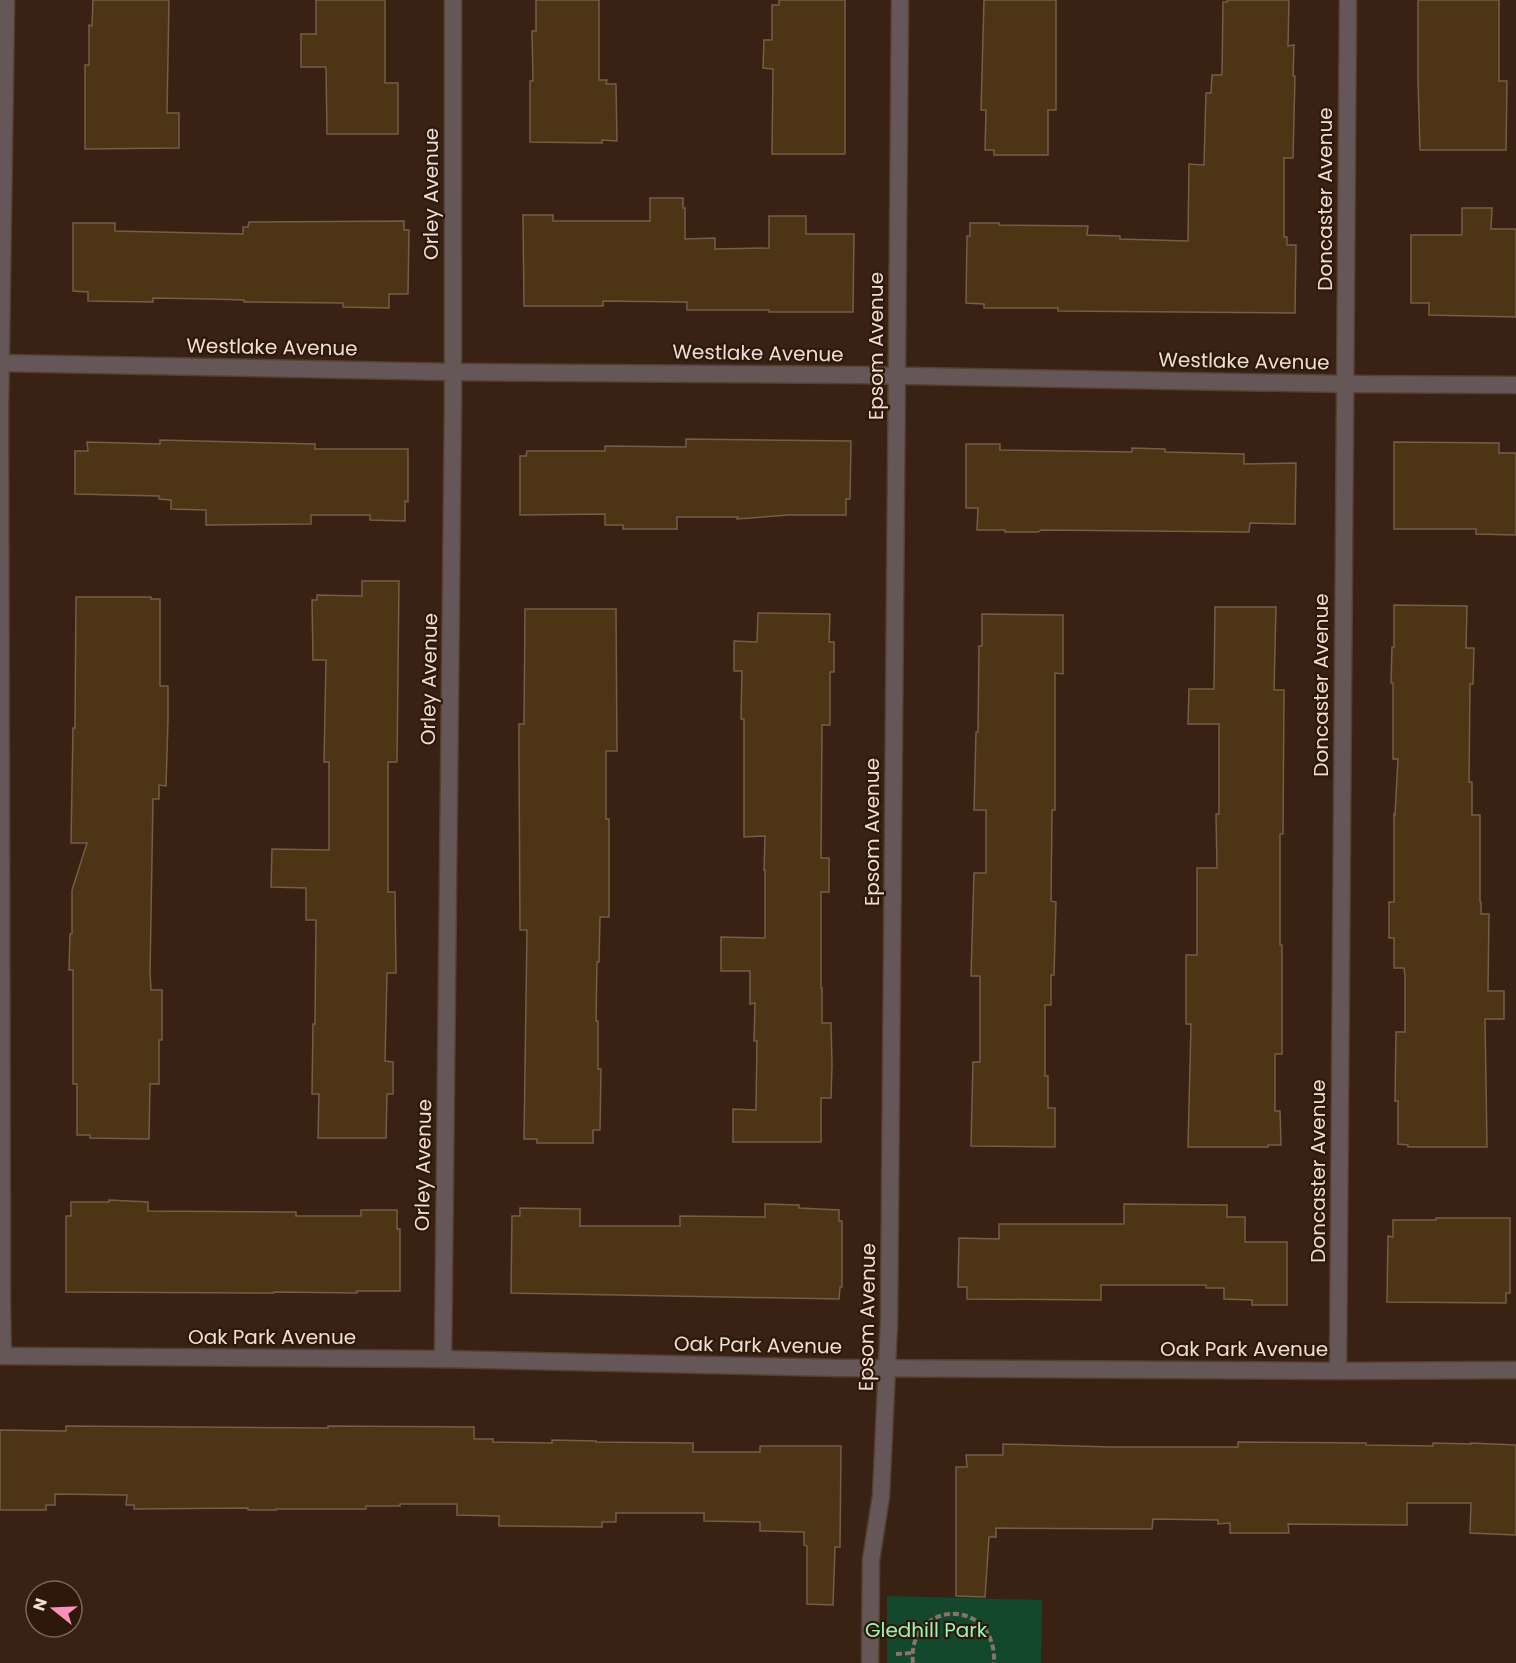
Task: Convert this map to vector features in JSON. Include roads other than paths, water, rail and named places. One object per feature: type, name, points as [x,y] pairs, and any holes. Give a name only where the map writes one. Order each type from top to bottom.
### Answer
[{"type":"street","points":[[2,1356],[0,363],[6,0]]},
{"type":"street","name":"Orley Avenue","points":[[443,1359],[453,0]]},
{"type":"street","name":"Epsom Avenue","points":[[870,1663],[872,1560],[881,1496],[888,1368],[900,0]]},
{"type":"street","name":"Doncaster Avenue","points":[[1338,1371],[1348,0]]},
{"type":"street","name":"Westlake Avenue","points":[[0,363],[452,372],[1516,385]]},
{"type":"street","name":"Oak Park Avenue","points":[[2,1356],[443,1359],[813,1368],[1516,1370]]},
{"type":"park label","name":"Gledhill Park","points":[[926,1630]]}]
